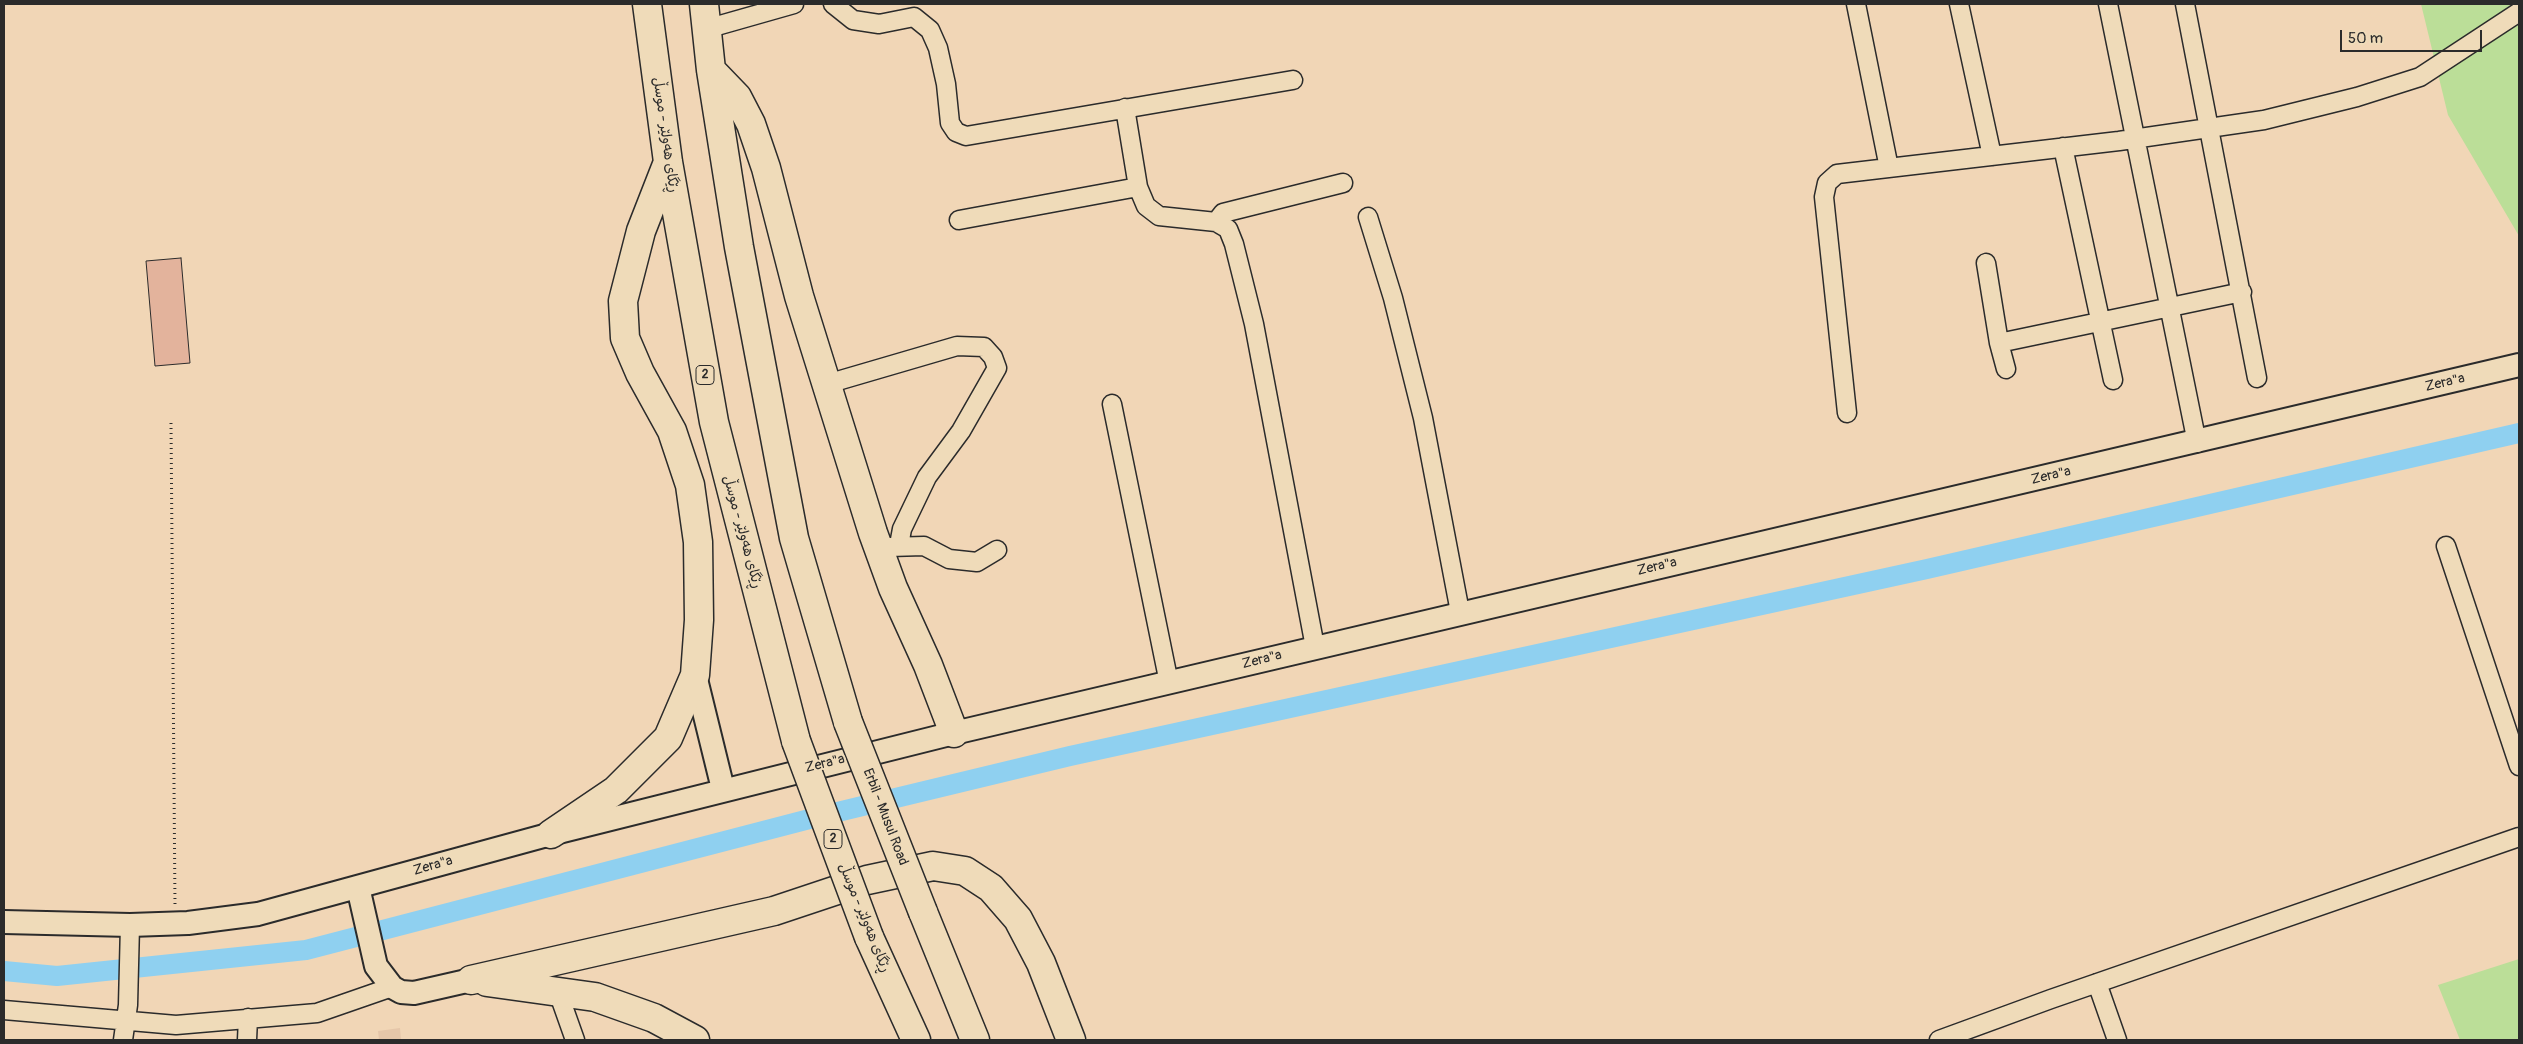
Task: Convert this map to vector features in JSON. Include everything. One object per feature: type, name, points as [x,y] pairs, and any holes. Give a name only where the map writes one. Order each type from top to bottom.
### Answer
[{"type":"highway","name":"ڕێگای هەولێر - موسڵ","points":[[647,4],[668,162],[714,422],[796,741],[869,937],[916,1040]]},
{"type":"highway","points":[[705,16],[711,70],[737,97],[751,124],[766,168],[799,296],[827,384],[889,547],[912,632],[928,665],[954,733]]},
{"type":"highway","name":"Erbil - Musul Road","points":[[711,70],[739,247],[794,538],[848,722],[922,912],[975,1040]]},
{"type":"highway","points":[[551,834],[616,790],[668,738],[695,675],[699,620],[698,542],[690,484],[672,431],[640,373],[625,338],[623,301],[641,231],[668,162]]},
{"type":"highway","points":[[471,980],[774,911],[867,880],[933,866],[965,871],[992,888],[1018,918],[1041,963],[1071,1040]]},
{"type":"highway","points":[[471,980],[595,997],[654,1018],[695,1040]]},
{"type":"street","points":[[705,16],[794,4]]},
{"type":"street","points":[[833,4],[853,20],[879,24],[914,17],[930,30],[938,48],[946,84],[950,123],[956,132],[966,136],[1293,80]]},
{"type":"street","points":[[1856,4],[1889,168]]},
{"type":"street","points":[[1959,4],[1992,156]]},
{"type":"street","points":[[2108,4],[2196,443]]},
{"type":"street","points":[[2185,4],[2242,292],[2257,378]]},
{"type":"street","points":[[1847,413],[1824,197],[1827,184],[1837,174],[2210,129],[2264,120],[2357,97],[2420,77],[2519,12]]},
{"type":"street","points":[[1125,108],[1138,187],[1146,206],[1160,216],[1216,222],[1228,230],[1234,244],[1254,324],[1315,647]]},
{"type":"street","points":[[2063,147],[2099,322],[2113,380]]},
{"type":"street","points":[[1216,222],[1223,213],[1239,208],[1343,183]]},
{"type":"street","points":[[958,220],[1138,187]]},
{"type":"street","points":[[1368,217],[1393,298],[1423,418],[1460,612]]},
{"type":"street","points":[[1986,263],[1999,343],[2006,369]]},
{"type":"street","points":[[1999,343],[2242,292]]},
{"type":"street","points":[[827,384],[957,346],[984,346],[993,357],[997,368],[961,431],[927,477],[902,529],[889,547]]},
{"type":"street","name":"Zera\"a","points":[[4,922],[130,925],[176,923],[258,914],[723,789],[1460,612],[2196,443],[2519,365]]},
{"type":"street","points":[[1112,404],[1169,683]]},
{"type":"street","points":[[889,547],[924,546],[949,559],[977,562],[998,550]]},
{"type":"street","points":[[2446,546],[2519,766]]},
{"type":"street","points":[[695,675],[723,789]]},
{"type":"street","points":[[1939,1040],[2097,983],[2519,838]]},
{"type":"street","points":[[358,887],[376,966],[392,987],[401,992],[414,993],[471,980]]},
{"type":"street","points":[[123,1040],[127,1013],[130,925]]},
{"type":"street","points":[[2097,983],[2117,1040]]},
{"type":"street","points":[[4,1010],[127,1013],[176,1025],[318,1013],[392,987]]},
{"type":"street","points":[[558,992],[575,1040]]},
{"type":"street","points":[[247,1040],[248,1018]]},
{"type":"path","points":[[171,423],[176,923]]},
{"type":"shaded area","points":[[400,1028],[401,1040],[379,1040],[378,1031]]},
{"type":"green space","points":[[2421,4],[2519,4],[2519,236],[2448,115]]},
{"type":"green space","points":[[2519,959],[2519,1040],[2460,1040],[2438,985]]},
{"type":"building","points":[[181,258],[190,363],[155,366],[146,261]]},
{"type":"waterway","points":[[4,971],[57,976],[306,950],[821,816],[1070,756],[1927,569],[2519,433]]}]
